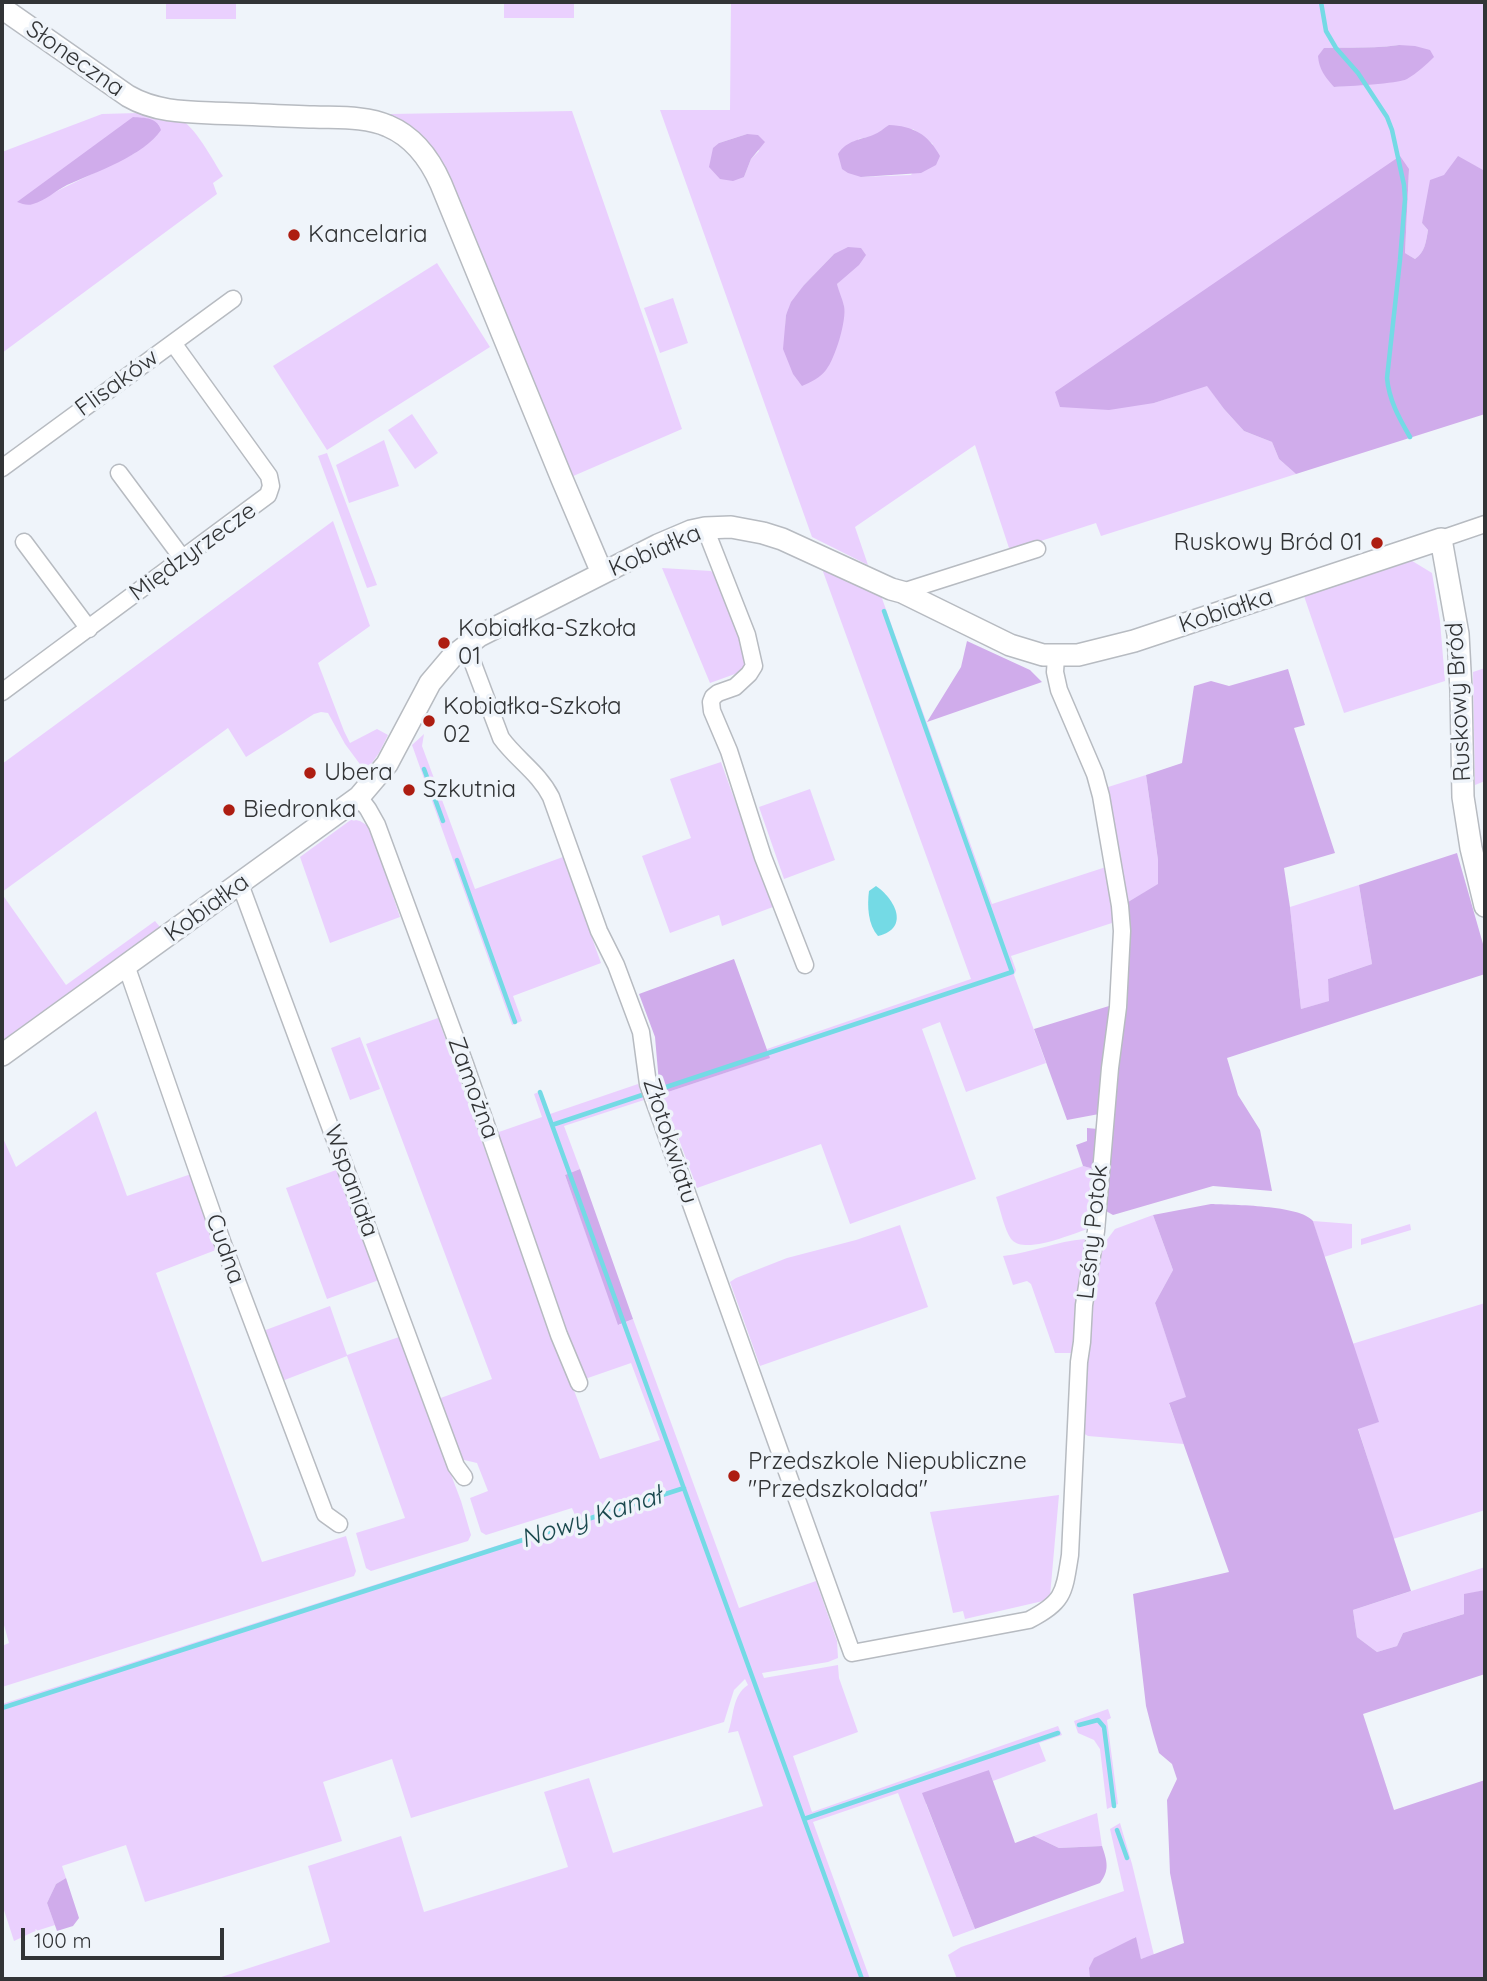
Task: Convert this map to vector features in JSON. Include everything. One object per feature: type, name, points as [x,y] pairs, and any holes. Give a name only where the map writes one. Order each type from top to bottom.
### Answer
[{"type":"street","name":"Słoneczna","points":[[2,8],[128,96],[150,107],[197,112],[362,120],[391,127],[405,135],[434,168],[602,573]]},
{"type":"street","name":"Flisaków","points":[[2,468],[233,299]]},
{"type":"street","name":"Międzyrzecze","points":[[2,692],[265,499],[270,491],[271,481],[267,472],[173,343]]},
{"type":"street","points":[[119,473],[183,559]]},
{"type":"street","name":"Kobiałka","points":[[2,1055],[359,797],[387,764],[430,682],[466,645],[677,536],[705,528],[731,527],[782,539],[902,592],[1010,645],[1031,653],[1056,657],[1085,654],[1134,641],[1485,524]]},
{"type":"street","points":[[705,528],[747,635],[754,667],[735,687],[713,696],[710,702],[712,711],[729,751],[763,857],[805,965]]},
{"type":"street","name":"Ruskowy Bród","points":[[1441,539],[1458,634],[1463,797],[1471,848],[1485,906]]},
{"type":"street","points":[[24,542],[89,629]]},
{"type":"street","points":[[902,592],[1037,549]]},
{"type":"street","name":"Złotokwiatu","points":[[466,645],[501,738],[539,777],[555,806],[599,931],[622,979],[641,1032],[650,1092],[852,1653]]},
{"type":"street","name":"Leśny Potok","points":[[852,1653],[1028,1620],[1053,1605],[1065,1587],[1070,1556],[1084,1305],[1096,1231],[1122,939],[1120,906],[1101,796],[1095,774],[1059,690],[1055,672],[1056,657]]},
{"type":"street","name":"Zamożna","points":[[359,797],[377,825],[465,1065],[559,1335],[579,1384]]},
{"type":"street","name":"Wspaniała","points":[[240,884],[451,1453],[464,1477]]},
{"type":"street","name":"Cudna","points":[[127,965],[223,1244],[320,1501],[325,1514],[339,1524]]},
{"type":"shaded area","points":[[166,2],[236,2],[236,19],[166,19]]},
{"type":"shaded area","points":[[504,2],[574,2],[574,18],[504,18]]},
{"type":"shaded area","points":[[731,2],[1485,2],[1485,171],[1458,157],[1422,223],[1428,230],[1421,253],[1415,259],[1405,253],[1409,170],[1154,403],[1207,385],[1244,431],[1272,442],[1279,459],[1296,474],[1101,536],[1096,523],[1010,551],[975,445],[855,527],[868,565],[812,537],[660,110],[730,110]],"holes":[[[1399,45],[1404,80],[1334,87],[1324,48]],[[913,129],[933,144],[911,175],[861,177],[858,139]],[[747,134],[759,151],[751,159],[744,177],[719,143]],[[834,254],[845,276],[837,284],[844,306],[785,331],[786,315],[804,285]]]},
{"type":"shaded area","points":[[1399,45],[1430,50],[1434,57],[1402,81],[1334,87],[1323,73],[1318,56],[1324,48]]},
{"type":"shaded area","points":[[572,111],[682,429],[571,477],[427,143],[390,114]]},
{"type":"shaded area","points":[[102,114],[158,114],[184,122],[197,135],[223,176],[213,183],[217,194],[2,353],[2,152]],"holes":[[[159,124],[135,153],[55,192]]]},
{"type":"shaded area","points":[[133,117],[154,120],[161,130],[131,155],[67,185],[42,201],[29,205],[17,202]]},
{"type":"shaded area","points":[[889,125],[913,129],[925,137],[940,156],[936,165],[921,173],[861,177],[842,169],[838,154],[842,149]]},
{"type":"shaded area","points":[[747,134],[758,135],[765,142],[751,159],[744,177],[733,181],[720,179],[709,167],[713,148],[719,143]]},
{"type":"shaded area","points":[[1400,156],[1409,169],[1405,253],[1415,259],[1423,250],[1427,239],[1428,230],[1422,223],[1430,180],[1444,175],[1458,156],[1485,171],[1485,414],[1296,474],[1279,459],[1272,442],[1244,431],[1207,386],[1154,403],[1109,410],[1060,407],[1055,392]]},
{"type":"shaded area","points":[[848,247],[861,248],[866,255],[859,265],[837,284],[844,312],[836,349],[824,373],[802,386],[793,374],[783,349],[786,315],[791,302],[804,285],[834,254]]},
{"type":"shaded area","points":[[437,263],[490,347],[327,450],[273,366]]},
{"type":"shaded area","points":[[673,298],[688,343],[660,353],[644,308]]},
{"type":"shaded area","points":[[412,414],[438,453],[415,469],[388,430]]},
{"type":"shaded area","points":[[384,440],[399,486],[349,503],[336,465]]},
{"type":"shaded area","points":[[327,453],[377,585],[367,588],[318,456]]},
{"type":"shaded area","points":[[333,521],[370,626],[318,663],[350,743],[377,729],[388,735],[367,770],[365,771],[345,744],[328,713],[314,714],[246,757],[228,728],[2,892],[2,764]]},
{"type":"shaded area","points":[[1409,559],[1432,573],[1440,621],[1445,681],[1344,713],[1304,596]]},
{"type":"shaded area","points":[[821,566],[879,590],[992,904],[1106,867],[1115,922],[1011,956],[1016,970],[1014,975],[1046,1063],[966,1092],[940,1022],[922,1029],[976,1179],[850,1224],[821,1144],[697,1188],[662,1094],[769,1058],[767,1049],[971,979]]},
{"type":"shaded area","points":[[662,568],[711,571],[721,581],[748,651],[746,670],[710,683]]},
{"type":"shaded area","points":[[967,641],[1030,670],[1042,682],[927,722],[961,667]]},
{"type":"shaded area","points":[[1485,668],[1485,781],[1475,785],[1473,672]]},
{"type":"shaded area","points":[[1288,669],[1305,725],[1294,728],[1335,853],[1284,868],[1301,1009],[1329,1001],[1328,979],[1372,964],[1359,885],[1457,853],[1485,951],[1485,974],[1227,1058],[1238,1095],[1260,1130],[1272,1191],[1213,1186],[1113,1215],[1106,1211],[1125,1001],[1128,902],[1158,884],[1158,860],[1146,775],[1182,763],[1194,686],[1211,681],[1229,686]]},
{"type":"shaded area","points":[[424,734],[422,746],[475,889],[563,857],[601,963],[513,996],[522,1021],[512,1025],[412,745]]},
{"type":"shaded area","points":[[721,762],[773,907],[722,926],[719,915],[670,933],[642,856],[691,838],[670,779]]},
{"type":"shaded area","points":[[1146,775],[1158,860],[1158,885],[1128,902],[1105,788]]},
{"type":"shaded area","points":[[810,789],[835,860],[784,879],[759,807]]},
{"type":"shaded area","points":[[352,819],[370,827],[400,917],[330,943],[300,857]]},
{"type":"shaded area","points":[[1359,885],[1372,964],[1328,979],[1330,1001],[1301,1009],[1290,907]]},
{"type":"shaded area","points":[[2,894],[66,985],[155,921],[160,927],[2,1041]]},
{"type":"shaded area","points":[[734,959],[770,1058],[662,1094],[655,1037],[639,994]]},
{"type":"shaded area","points":[[1109,1006],[1099,1114],[1067,1120],[1034,1029]]},
{"type":"shaded area","points":[[438,1018],[514,1232],[600,1459],[660,1440],[631,1363],[585,1379],[549,1298],[554,1295],[496,1133],[542,1117],[534,1094],[541,1091],[550,1114],[638,1084],[644,1100],[564,1126],[580,1169],[565,1175],[619,1325],[633,1319],[739,1608],[816,1581],[837,1641],[838,1658],[762,1673],[764,1678],[838,1665],[839,1678],[858,1732],[793,1756],[812,1812],[1058,1726],[1062,1735],[1039,1743],[1046,1761],[993,1781],[989,1770],[926,1804],[975,1929],[953,1937],[898,1793],[813,1822],[870,1979],[215,1979],[330,1942],[308,1866],[401,1836],[424,1912],[568,1867],[544,1792],[589,1778],[613,1853],[763,1806],[738,1731],[728,1733],[736,1700],[748,1685],[745,1679],[734,1690],[724,1722],[411,1818],[392,1759],[323,1782],[342,1841],[145,1902],[126,1845],[62,1866],[66,1878],[56,1884],[47,1903],[55,1925],[14,1941],[2,1904],[2,1704],[577,1520],[572,1508],[486,1535],[481,1532],[470,1498],[488,1491],[477,1463],[460,1459],[438,1399],[492,1379],[366,1044]]},
{"type":"shaded area","points":[[360,1037],[380,1089],[350,1100],[331,1048]]},
{"type":"shaded area","points":[[96,1111],[127,1196],[194,1173],[221,1248],[156,1273],[262,1562],[346,1536],[356,1571],[354,1576],[2,1687],[2,1646],[9,1643],[2,1618],[2,1136],[16,1167]]},
{"type":"shaded area","points":[[1087,1128],[1098,1129],[1094,1169],[1083,1166],[1076,1145],[1087,1141]]},
{"type":"shaded area","points":[[1083,1166],[1094,1169],[1091,1221],[1087,1229],[1037,1244],[1018,1244],[1012,1240],[996,1197]]},
{"type":"shaded area","points":[[339,1169],[379,1280],[327,1299],[286,1188]]},
{"type":"shaded area","points":[[580,1169],[633,1319],[618,1325],[565,1175]]},
{"type":"shaded area","points":[[1211,1204],[1281,1209],[1306,1216],[1313,1221],[1379,1422],[1358,1429],[1411,1591],[1353,1610],[1357,1637],[1377,1652],[1397,1646],[1403,1633],[1464,1614],[1464,1594],[1485,1590],[1485,1674],[1363,1714],[1394,1810],[1485,1780],[1485,1979],[1087,1979],[1090,1978],[1089,1968],[1094,1958],[1136,1937],[1141,1959],[1184,1943],[1170,1873],[1167,1800],[1177,1779],[1172,1764],[1159,1753],[1146,1706],[1133,1594],[1229,1572],[1169,1403],[1186,1397],[1155,1303],[1173,1270],[1153,1215]]},
{"type":"shaded area","points":[[1153,1215],[1173,1270],[1155,1303],[1187,1398],[1169,1404],[1184,1444],[1088,1436],[1083,1433],[1088,1326],[1097,1253],[1115,1229]]},
{"type":"shaded area","points":[[1313,1221],[1352,1224],[1352,1248],[1324,1257]]},
{"type":"shaded area","points":[[1410,1224],[1411,1230],[1361,1245],[1361,1239]]},
{"type":"shaded area","points":[[900,1225],[928,1307],[760,1366],[730,1282],[787,1258]]},
{"type":"shaded area","points":[[1085,1239],[1087,1250],[1072,1353],[1055,1353],[1031,1284],[1027,1281],[1013,1285],[1003,1256]]},
{"type":"shaded area","points":[[1485,1303],[1485,1510],[1393,1539],[1358,1428],[1378,1422],[1352,1344]]},
{"type":"shaded area","points":[[330,1306],[347,1355],[399,1337],[461,1501],[471,1535],[468,1541],[371,1571],[366,1568],[356,1533],[405,1518],[347,1356],[282,1381],[263,1331]]},
{"type":"shaded area","points":[[1059,1495],[1050,1596],[1043,1601],[965,1619],[963,1611],[953,1613],[930,1512]]},
{"type":"shaded area","points":[[1485,1567],[1485,1590],[1464,1595],[1464,1614],[1403,1633],[1397,1646],[1377,1652],[1357,1637],[1353,1610]]},
{"type":"shaded area","points":[[1108,1709],[1111,1718],[1107,1720],[1118,1804],[1107,1809],[1100,1749],[1094,1740],[1078,1733],[1074,1721]]},
{"type":"shaded area","points":[[989,1770],[1015,1843],[1034,1836],[1059,1848],[1102,1846],[1106,1870],[1100,1883],[975,1929],[922,1793]]},
{"type":"shaded area","points":[[1097,1813],[1102,1846],[1059,1848],[1034,1836]]},
{"type":"shaded area","points":[[1120,1823],[1154,1955],[1141,1959],[1135,1937],[1087,1979],[957,1979],[948,1955],[961,1947],[1124,1891],[1110,1829]]},
{"type":"shaded area","points":[[66,1878],[79,1918],[73,1926],[57,1931],[47,1903],[56,1884]]},
{"type":"water","points":[[876,886],[889,898],[897,920],[888,932],[878,936],[870,921],[868,909],[869,891]]},
{"type":"waterway","points":[[1321,2],[1326,31],[1387,117],[1404,185],[1400,260],[1387,378],[1392,401],[1410,437]]},
{"type":"waterway","points":[[552,1125],[1012,972],[884,611]]},
{"type":"waterway","points":[[424,769],[443,821]]},
{"type":"waterway","points":[[457,860],[515,1022]]},
{"type":"waterway","name":"Nowy Kanał","points":[[540,1092],[862,1979]]},
{"type":"waterway","name":"Nowy Kanał","points":[[2,1708],[684,1488]]},
{"type":"waterway","points":[[1079,1725],[1098,1720],[1104,1727],[1114,1806]]},
{"type":"waterway","points":[[804,1819],[1058,1733]]},
{"type":"waterway","points":[[1117,1830],[1127,1858]]},
{"type":"place","name":"Kancelaria","points":[[294,235]]},
{"type":"place","name":"Ruskowy Bród 01","points":[[1377,543]]},
{"type":"place","name":"Kobiałka-Szkoła 01","points":[[444,643]]},
{"type":"place","name":"Kobiałka-Szkoła 02","points":[[429,721]]},
{"type":"place","name":"Ubera","points":[[310,773]]},
{"type":"place","name":"Szkutnia","points":[[409,790]]},
{"type":"place","name":"Biedronka","points":[[229,810]]},
{"type":"place","name":"Przedszkole Niepubliczne \"Przedszkolada\"","points":[[734,1476]]}]
